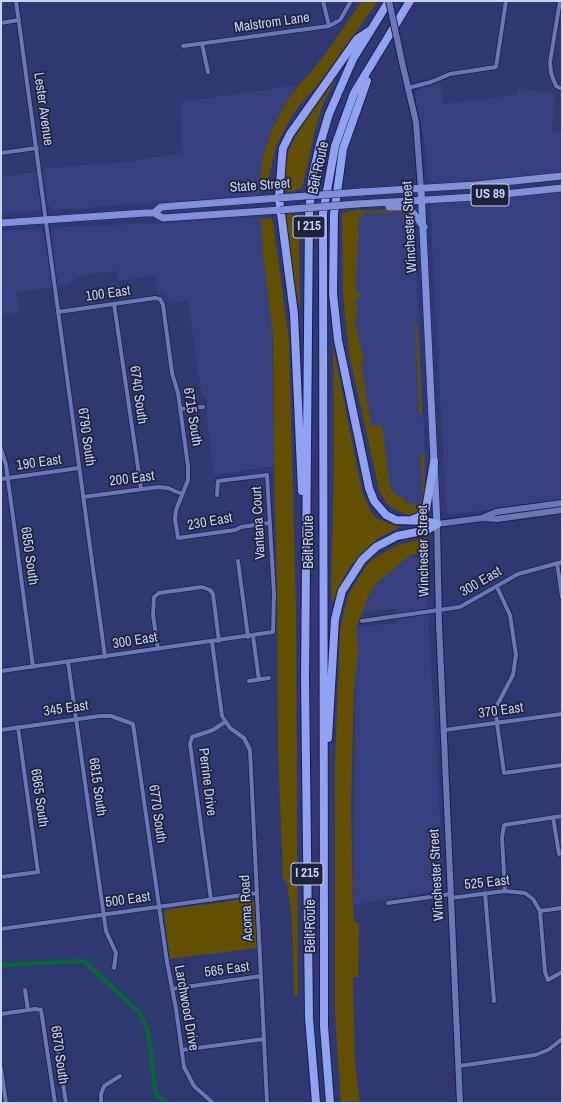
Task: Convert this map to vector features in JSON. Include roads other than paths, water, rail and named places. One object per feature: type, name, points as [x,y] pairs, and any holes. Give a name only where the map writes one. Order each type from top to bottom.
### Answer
[{"type":"highway","name":"Belt Route","points":[[316,1103],[308,986],[306,561],[309,230],[312,179],[320,144],[341,85],[353,59],[389,1]]},
{"type":"highway","name":"Belt Route","points":[[330,1103],[324,1026],[323,213],[335,146],[354,93],[410,1]]},
{"type":"highway","points":[[306,561],[294,314],[279,198],[283,148],[290,134],[357,39],[373,28]]},
{"type":"highway","points":[[379,52],[360,98],[343,149],[334,214],[333,294],[338,340],[372,497],[378,508],[386,515],[396,520],[426,521],[437,524]]},
{"type":"highway","points":[[407,521],[419,517],[426,509],[434,462]]},
{"type":"highway","points":[[324,812],[335,619],[342,590],[362,560],[376,547],[397,536],[427,530],[437,524]]},
{"type":"main road","name":"Winchester Street","points":[[389,1],[418,138],[422,189],[437,524],[438,611],[460,1103]]},
{"type":"main road","name":"State Street","points":[[154,213],[161,207],[360,192],[422,189],[562,176]]},
{"type":"main road","name":"State Street","points":[[1,223],[154,213],[163,218],[422,200],[562,188]]},
{"type":"main road","points":[[358,204],[373,207],[405,207],[411,210],[424,227]]},
{"type":"main road","points":[[483,518],[496,512],[562,503]]},
{"type":"main road","points":[[437,524],[483,518],[497,519],[562,510]]},
{"type":"street","name":"Lester Avenue","points":[[16,1],[46,220]]},
{"type":"street","points":[[323,1],[329,26]]},
{"type":"street","name":"Malstrom Lane","points":[[184,46],[329,26],[340,20],[351,1]]},
{"type":"street","points":[[408,88],[431,82],[450,74],[496,67],[506,1]]},
{"type":"street","points":[[560,1],[550,62],[551,73],[556,86],[562,89]]},
{"type":"street","points":[[1,23],[19,20]]},
{"type":"street","points":[[202,44],[208,72]]},
{"type":"street","points":[[1,153],[37,148]]},
{"type":"street","name":"6790 South","points":[[46,220],[105,657]]},
{"type":"street","name":"100 East","points":[[58,312],[160,299]]},
{"type":"street","name":"6715 South","points":[[160,299],[163,305],[172,373],[180,409],[189,473],[176,510],[178,538]]},
{"type":"street","name":"6740 South","points":[[114,304],[141,488]]},
{"type":"street","points":[[180,409],[203,407]]},
{"type":"street","name":"6850 South","points":[[1,449],[8,478],[33,667]]},
{"type":"street","name":"190 East","points":[[1,479],[79,468]]},
{"type":"street","name":"Vantana Court","points":[[217,495],[218,481],[267,475],[269,523],[272,532],[274,594],[273,632]]},
{"type":"street","name":"200 East","points":[[83,497],[141,488],[164,487],[182,494]]},
{"type":"street","name":"230 East","points":[[178,538],[236,530],[241,527],[269,523]]},
{"type":"street","points":[[238,561],[248,637]]},
{"type":"street","points":[[560,563],[562,597]]},
{"type":"street","name":"300 East","points":[[362,621],[438,611],[467,604],[518,574],[560,563]]},
{"type":"street","points":[[497,586],[510,615],[516,655],[513,675],[495,709],[504,773],[562,765]]},
{"type":"street","points":[[158,649],[153,615],[153,600],[155,596],[159,593],[202,587],[210,590],[213,594],[219,641]]},
{"type":"street","name":"300 East","points":[[1,671],[248,637],[273,632]]},
{"type":"street","points":[[253,636],[259,680]]},
{"type":"street","points":[[212,642],[221,709],[225,722]]},
{"type":"street","name":"6815 South","points":[[68,662],[107,934],[115,949],[114,968]]},
{"type":"street","points":[[248,681],[269,678]]},
{"type":"street","name":"370 East","points":[[444,730],[562,714]]},
{"type":"street","name":"345 East","points":[[1,730],[106,716],[133,724]]},
{"type":"street","name":"Acoma Road","points":[[225,722],[244,738],[250,750],[266,1103]]},
{"type":"street","name":"Perrine Drive","points":[[211,900],[190,744],[192,737],[213,730],[225,722]]},
{"type":"street","name":"6770 South","points":[[133,724],[159,907]]},
{"type":"street","name":"6865 South","points":[[1,877],[38,872],[18,727]]},
{"type":"street","points":[[505,891],[502,838],[504,825],[562,816]]},
{"type":"street","points":[[554,817],[559,854]]},
{"type":"street","name":"525 East","points":[[388,903],[505,891],[525,893],[533,899],[540,911]]},
{"type":"street","name":"500 East","points":[[1,929],[257,893]]},
{"type":"street","points":[[485,893],[494,1001]]},
{"type":"street","name":"Larchwood Drive","points":[[159,907],[184,1067],[190,1080],[213,1103]]},
{"type":"street","points":[[562,908],[540,911],[545,972],[548,980],[562,972]]},
{"type":"street","name":"565 East","points":[[172,989],[261,976]]},
{"type":"street","points":[[1,1014],[28,1010],[25,990]]},
{"type":"street","name":"6870 South","points":[[28,1010],[41,1010],[55,1103]]},
{"type":"street","points":[[55,1031],[66,1103]]},
{"type":"street","points":[[182,1050],[264,1039]]},
{"type":"street","points":[[459,1066],[535,1055],[548,1050],[562,1040]]},
{"type":"street","points":[[1,1068],[6,1103]]},
{"type":"street","points":[[101,1103],[101,1094],[104,1086],[120,1076]]},
{"type":"waterway","points":[[1,965],[84,961],[140,1013],[148,1032],[156,1095],[167,1103]]}]
